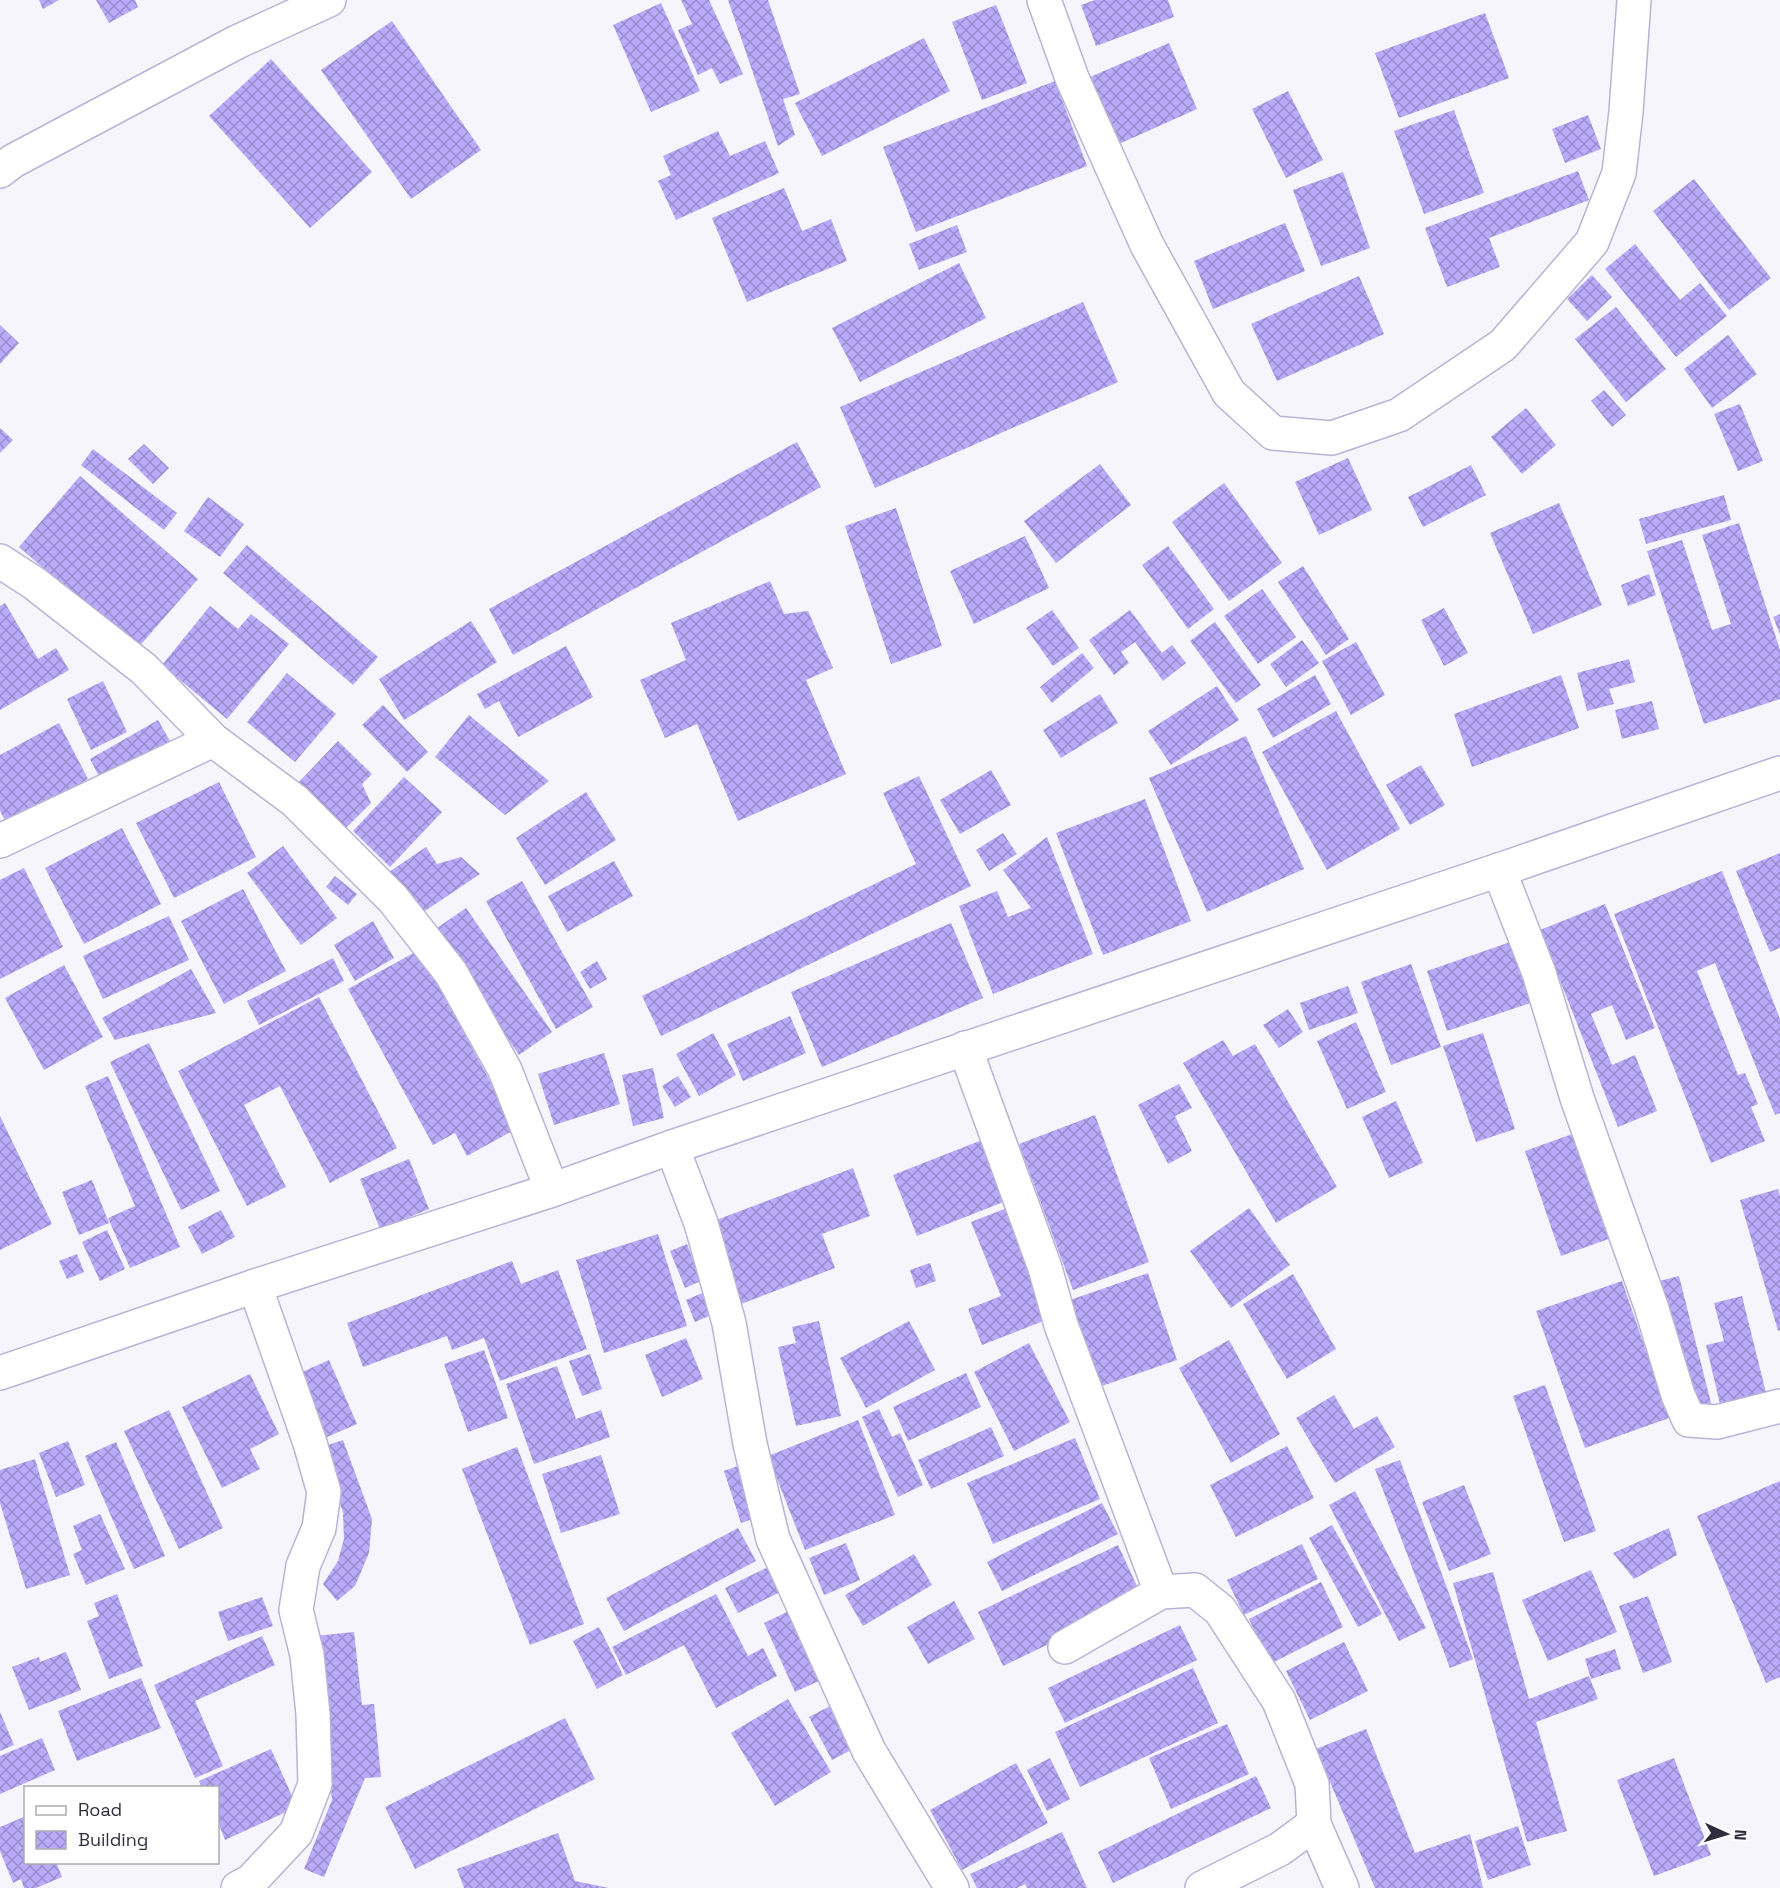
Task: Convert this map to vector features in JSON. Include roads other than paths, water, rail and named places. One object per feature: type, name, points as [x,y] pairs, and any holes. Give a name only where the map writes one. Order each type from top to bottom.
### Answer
[{"type":"street","points":[[0,171],[13,161],[237,42],[329,0]]},
{"type":"street","points":[[1044,0],[1072,78],[1147,246],[1229,393],[1273,433],[1332,438],[1399,416],[1503,345],[1592,242],[1619,173],[1634,0]]},
{"type":"street","points":[[0,561],[34,584],[144,669],[213,740],[295,801],[393,899],[451,973],[505,1070],[552,1190]]},
{"type":"street","points":[[0,841],[213,740]]},
{"type":"street","points":[[0,1373],[255,1286],[552,1190],[672,1147],[1499,870],[1780,773]]},
{"type":"street","points":[[1499,870],[1539,973],[1577,1098],[1651,1306],[1678,1395],[1689,1420],[1718,1422],[1780,1407]]},
{"type":"street","points":[[965,1048],[1045,1268],[1061,1325],[1161,1592]]},
{"type":"street","points":[[672,1147],[700,1223],[729,1323],[750,1444],[773,1539],[869,1751],[952,1888]]},
{"type":"street","points":[[238,1888],[251,1881],[296,1833],[315,1784],[313,1714],[307,1655],[296,1610],[303,1566],[319,1528],[324,1492],[310,1443],[255,1286]]},
{"type":"street","points":[[1065,1647],[1161,1592],[1195,1590],[1220,1610],[1279,1701],[1312,1784],[1314,1824],[1342,1888]]},
{"type":"street","points":[[1202,1888],[1280,1849],[1314,1824]]}]
